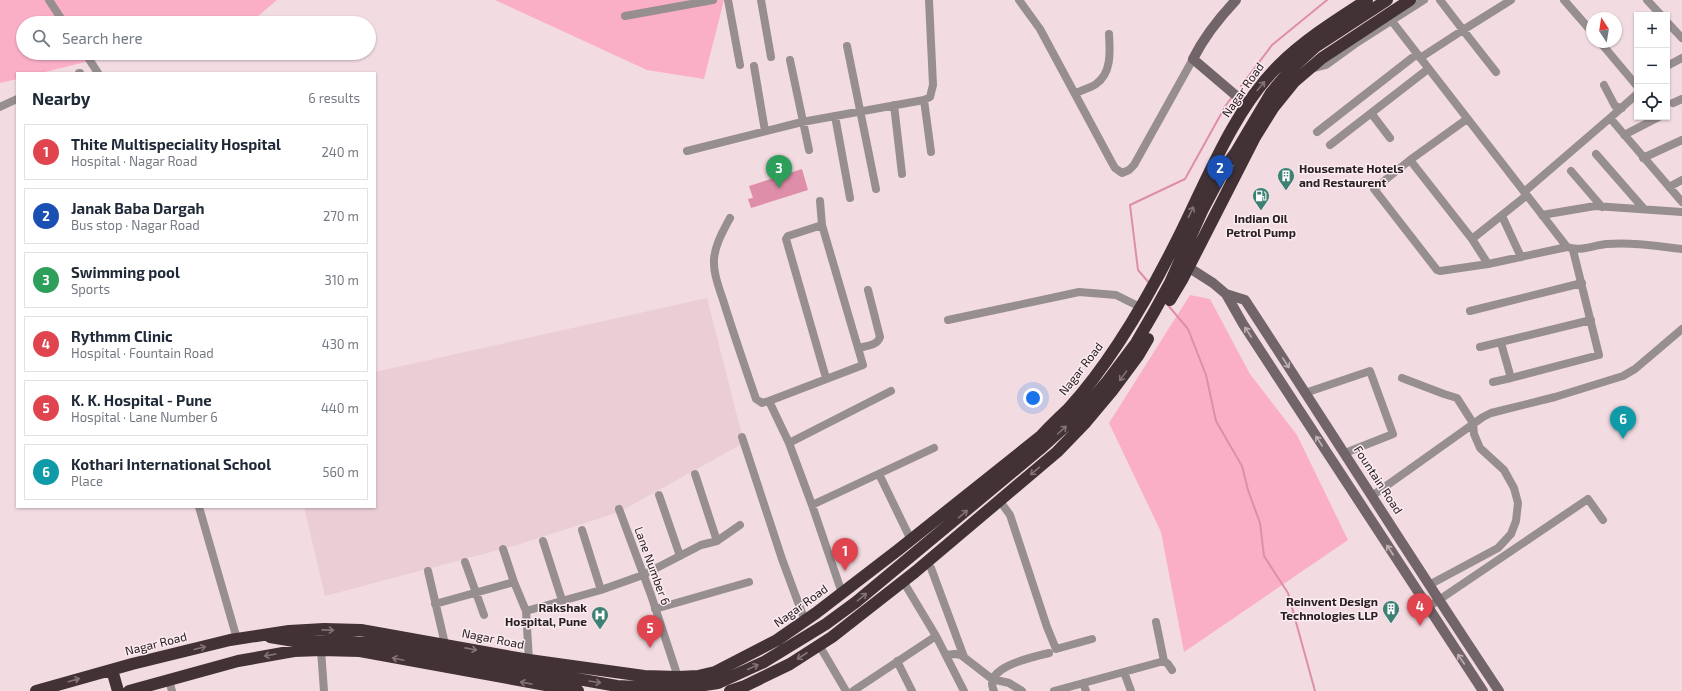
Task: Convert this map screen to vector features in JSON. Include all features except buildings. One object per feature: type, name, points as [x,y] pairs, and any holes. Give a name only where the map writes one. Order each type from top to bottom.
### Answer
[{"type":"highway","name":"Nagar Road","points":[[36,691],[112,670],[237,639],[290,631],[324,629],[361,630],[529,660],[644,676],[678,677],[698,676],[715,672],[777,640],[842,593],[911,540],[1041,436],[1069,407],[1118,343],[1140,307],[1178,238],[1231,132],[1247,104],[1277,66],[1308,39],[1367,0]]},
{"type":"highway","points":[[1183,265],[1202,211],[1227,164],[1236,152],[1271,93],[1291,69],[1315,47],[1387,0]]},
{"type":"highway","points":[[730,691],[743,689],[790,664],[832,637],[903,581],[1057,452],[1086,422],[1112,391],[1138,356],[1183,265],[1273,108],[1294,82],[1322,58],[1410,0]]},
{"type":"highway","points":[[1178,238],[1183,265]]},
{"type":"highway","points":[[264,635],[300,642],[338,641],[379,644],[617,686],[679,689],[719,687],[764,662],[826,624],[856,602],[1064,429],[1106,383],[1165,301]]},
{"type":"highway","points":[[129,691],[170,685],[238,661],[294,651],[321,650],[360,651],[407,661],[578,691]]},
{"type":"highway","points":[[112,670],[118,691]]},
{"type":"street","points":[[49,0],[59,16]]},
{"type":"street","points":[[625,16],[713,0]]},
{"type":"street","points":[[728,0],[740,65]]},
{"type":"street","points":[[761,0],[771,58]]},
{"type":"street","points":[[687,151],[802,122],[924,100],[930,97],[934,85],[929,0]]},
{"type":"street","points":[[1024,2],[1076,93],[1115,168],[1122,173],[1129,170],[1134,165],[1204,39],[1225,10],[1236,0]]},
{"type":"street","points":[[1309,69],[1326,65],[1391,20],[1424,0]]},
{"type":"street","points":[[1440,0],[1496,72]]},
{"type":"street","points":[[1317,132],[1419,56],[1511,0]]},
{"type":"street","points":[[1564,0],[1586,25]]},
{"type":"street","points":[[1647,0],[1658,12]]},
{"type":"street","points":[[1391,20],[1525,194],[1570,249],[1582,283],[1599,355],[1494,382]]},
{"type":"street","points":[[1670,25],[1682,38]]},
{"type":"street","points":[[1076,93],[1096,84],[1102,77],[1107,68],[1110,56],[1109,34]]},
{"type":"street","points":[[847,46],[876,189]]},
{"type":"street","points":[[1605,48],[1635,84]]},
{"type":"street","points":[[1670,64],[1682,58]]},
{"type":"street","points":[[1193,59],[1247,104]]},
{"type":"street","points":[[90,60],[97,72]]},
{"type":"street","points":[[790,60],[809,150]]},
{"type":"street","points":[[754,66],[765,131]]},
{"type":"street","points":[[1330,145],[1428,69]]},
{"type":"street","points":[[1604,85],[1615,106],[1622,108]]},
{"type":"street","points":[[1472,239],[1502,216],[1634,97]]},
{"type":"street","points":[[0,107],[16,99]]},
{"type":"street","points":[[1673,103],[1682,99]]},
{"type":"street","points":[[924,100],[931,152]]},
{"type":"street","points":[[894,105],[902,174]]},
{"type":"street","points":[[1371,113],[1390,138]]},
{"type":"street","points":[[835,116],[850,198]]},
{"type":"street","points":[[1610,118],[1682,202]]},
{"type":"street","points":[[1468,119],[1410,160],[1374,189],[1436,270],[1443,271],[1607,244],[1682,249]]},
{"type":"street","points":[[1624,136],[1653,120]]},
{"type":"street","points":[[1643,158],[1682,140]]},
{"type":"street","points":[[1596,154],[1644,209]]},
{"type":"street","points":[[1410,160],[1472,239],[1488,264]]},
{"type":"street","points":[[1571,171],[1602,207]]},
{"type":"street","points":[[1669,187],[1682,180]]},
{"type":"street","points":[[730,218],[720,238],[713,263],[732,330],[756,400],[762,403],[769,402],[826,378],[863,365],[822,225],[820,201]]},
{"type":"street","points":[[1542,215],[1602,207],[1682,212]]},
{"type":"street","points":[[1502,216],[1521,257]]},
{"type":"street","points":[[822,225],[788,236],[786,239],[826,378]]},
{"type":"street","name":"Fountain Road","points":[[1183,265],[1213,283],[1226,294],[1244,300],[1305,392],[1438,600],[1499,691]]},
{"type":"street","points":[[1470,311],[1582,283]]},
{"type":"street","points":[[858,348],[875,344],[880,337],[868,290]]},
{"type":"street","points":[[948,320],[1079,292],[1116,295],[1140,307]]},
{"type":"street","name":"Fountain Road","points":[[1226,294],[1233,309],[1427,608],[1483,691]]},
{"type":"street","points":[[1480,347],[1591,320]]},
{"type":"street","points":[[1372,496],[1473,423],[1491,413],[1556,397],[1623,376],[1635,369],[1682,329]]},
{"type":"street","points":[[1501,343],[1511,378]]},
{"type":"street","points":[[1305,392],[1370,371],[1393,434],[1347,457],[1337,468]]},
{"type":"street","points":[[1402,378],[1457,398],[1473,423],[1474,434],[1480,448],[1504,470],[1514,488],[1518,503],[1516,521],[1511,534],[1498,548],[1429,585]]},
{"type":"street","points":[[789,443],[891,391]]},
{"type":"street","points":[[769,402],[789,443],[842,593]]},
{"type":"street","points":[[742,437],[804,621]]},
{"type":"street","points":[[812,505],[934,448]]},
{"type":"street","points":[[695,474],[717,541]]},
{"type":"street","points":[[879,474],[911,540]]},
{"type":"street","points":[[659,494],[680,556]]},
{"type":"street","points":[[1427,608],[1588,499],[1603,520]]},
{"type":"street","points":[[1002,504],[1010,516],[1047,627],[1056,649],[1092,639]]},
{"type":"street","points":[[199,508],[237,639]]},
{"type":"street","name":"Lane Number 6","points":[[619,509],[678,677]]},
{"type":"street","points":[[526,611],[602,590],[643,575],[701,545],[717,541],[740,525]]},
{"type":"street","points":[[582,530],[602,590]]},
{"type":"street","points":[[543,541],[562,600]]},
{"type":"street","points":[[503,549],[526,611],[529,660]]},
{"type":"street","points":[[465,562],[484,615]]},
{"type":"street","points":[[930,568],[964,657]]},
{"type":"street","points":[[428,571],[445,644]]},
{"type":"street","points":[[903,581],[936,636],[964,691]]},
{"type":"street","points":[[435,604],[514,582]]},
{"type":"street","points":[[655,609],[749,582]]},
{"type":"street","points":[[1156,622],[1164,661],[1172,670]]},
{"type":"street","points":[[853,691],[862,689],[897,661],[936,636]]},
{"type":"street","points":[[321,650],[324,691]]},
{"type":"street","points":[[822,650],[846,691]]},
{"type":"street","points":[[994,691],[991,682],[992,678],[997,673],[1013,663],[1049,652]]},
{"type":"street","points":[[946,655],[955,654],[964,657],[992,678],[1009,683],[1022,691]]},
{"type":"street","points":[[897,661],[912,691]]},
{"type":"street","points":[[1054,691],[1084,687],[1124,672],[1164,661]]},
{"type":"street","points":[[1124,672],[1131,691]]},
{"type":"shaded area","points":[[0,0],[277,0],[258,16],[16,16],[16,60],[94,60],[45,72],[16,72],[16,79],[0,83]]},
{"type":"shaded area","points":[[495,0],[724,0],[704,79],[647,70]]},
{"type":"shaded area","points":[[802,169],[808,190],[751,208],[748,199],[753,198],[749,186]]},
{"type":"shaded area","points":[[1190,295],[1210,299],[1250,374],[1297,435],[1348,540],[1184,652],[1161,532],[1109,423]]},
{"type":"shaded area","points":[[707,298],[744,443],[619,512],[514,546],[325,596],[304,508],[376,508],[376,372]]},
{"type":"waterway","points":[[1241,86],[1272,45],[1327,0]]},
{"type":"waterway","points":[[1150,284],[1138,270],[1130,205],[1185,179],[1226,105],[1232,97]]},
{"type":"waterway","points":[[1167,304],[1188,329],[1206,375],[1216,421],[1242,466],[1248,490],[1260,523],[1264,556],[1288,593],[1315,691]]},
{"type":"place","name":"Swimming pool","points":[[779,188]]},
{"type":"place","name":"Janak Baba Dargah","points":[[1220,188]]},
{"type":"place","name":"Housemate Hotels and Restaurent","points":[[1286,191]]},
{"type":"place","name":"Indian Oil Petrol Pump","points":[[1261,211]]},
{"type":"place","name":"Kothari International School","points":[[1623,439]]},
{"type":"place","name":"Thite Multispeciality Hospital","points":[[845,571]]},
{"type":"place","name":"Reinvent Design Technologies LLP","points":[[1391,624]]},
{"type":"place","name":"Rythmm Clinic","points":[[1420,626]]},
{"type":"place","name":"Rakshak Hospital, Pune","points":[[600,630]]},
{"type":"place","name":"K. K. Hospital - Pune","points":[[650,648]]}]
